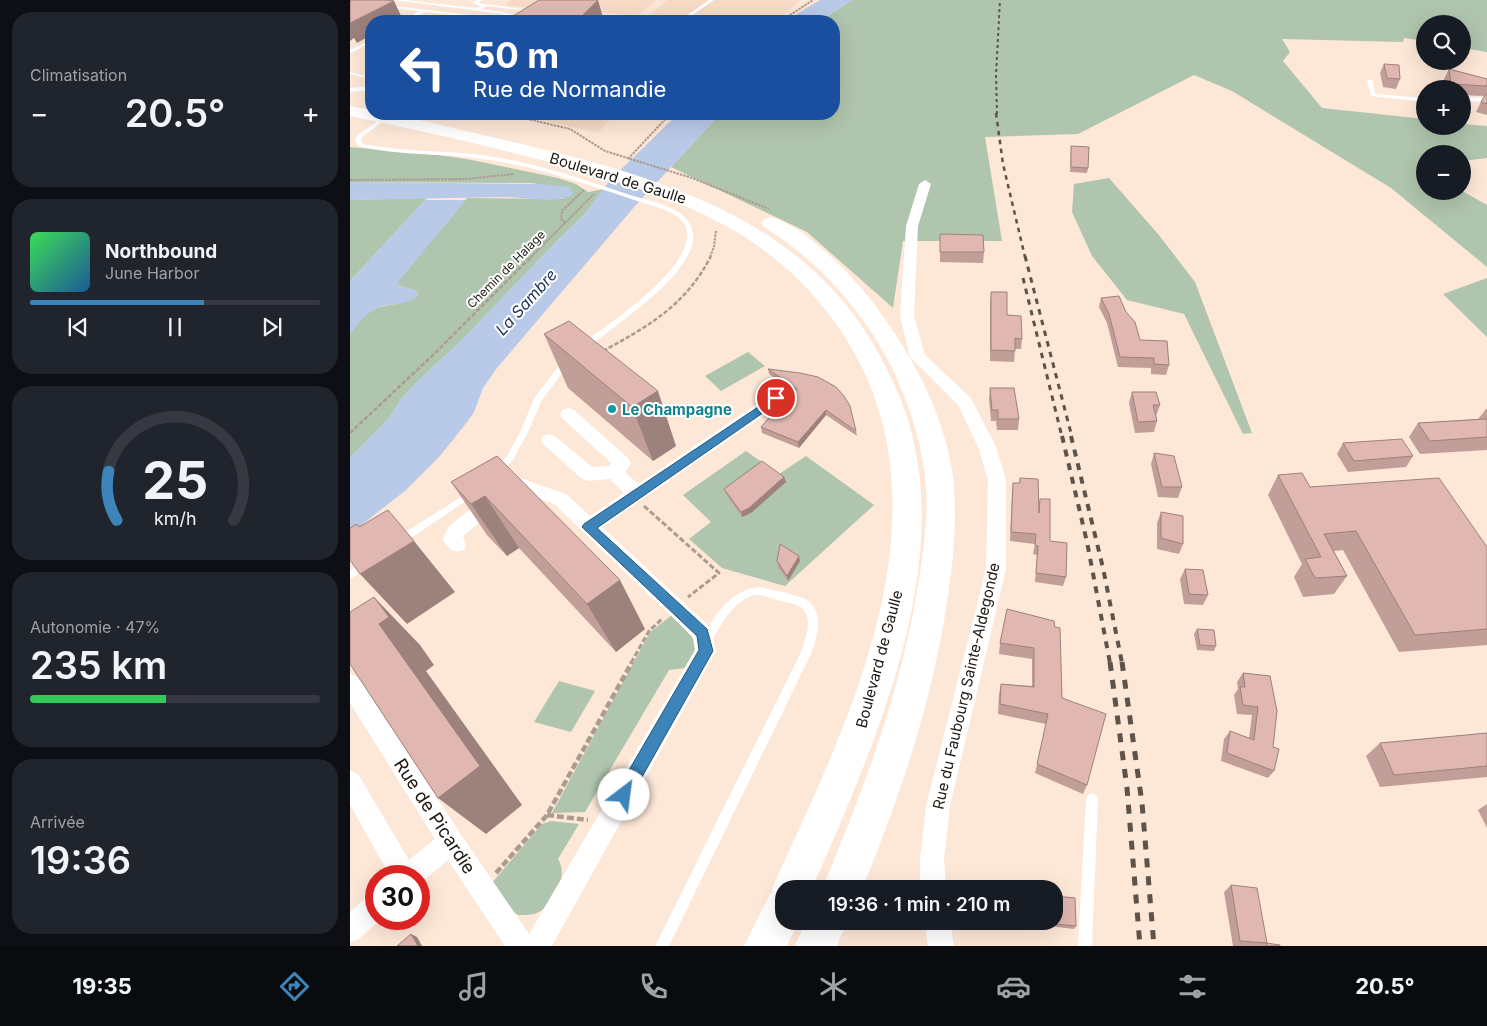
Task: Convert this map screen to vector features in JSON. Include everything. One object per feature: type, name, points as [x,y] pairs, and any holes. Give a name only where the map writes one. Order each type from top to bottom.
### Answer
[{"type":"main road","name":"Boulevard de Gaulle","points":[[350,100],[365,106]]},
{"type":"main road","name":"Boulevard de Gaulle","points":[[350,111],[365,112]]},
{"type":"main road","name":"Boulevard de Gaulle","points":[[416,120],[605,160]]},
{"type":"main road","name":"Boulevard de Gaulle","points":[[446,120],[605,160],[676,190],[765,240],[803,270],[824,292],[842,314],[874,365],[896,421],[904,458],[907,526],[893,617],[878,673],[858,734],[796,880]]},
{"type":"main road","name":"Boulevard de Gaulle","points":[[676,190],[723,199],[779,228],[830,267],[849,287],[885,334],[901,361],[925,416],[934,450],[938,472],[940,541],[932,601],[920,665],[894,751],[846,880]]},
{"type":"main road","points":[[765,946],[775,926]]},
{"type":"main road","points":[[816,946],[823,930]]},
{"type":"street","name":"Rue du Faubourg Sainte-Aldegonde","points":[[925,184],[912,226],[907,316],[918,357],[965,402],[987,447],[997,480],[998,499],[996,569],[938,806],[932,850],[933,880]]},
{"type":"street","points":[[588,527],[776,398]]},
{"type":"street","points":[[549,440],[588,474],[614,472],[622,463],[568,414]]},
{"type":"street","points":[[614,472],[635,495]]},
{"type":"street","points":[[458,545],[452,540],[456,531],[502,494],[522,486],[540,490],[560,499],[703,633],[706,651],[537,946]]},
{"type":"street","name":"Rue de Picardie","points":[[350,684],[451,842],[521,946]]},
{"type":"street","points":[[350,782],[398,865]]},
{"type":"street","points":[[423,865],[451,842]]},
{"type":"street","points":[[350,930],[365,916]]},
{"type":"street","points":[[938,930],[940,946]]},
{"type":"lane","points":[[396,0],[509,15]]},
{"type":"lane","points":[[480,0],[474,4],[538,11]]},
{"type":"lane","points":[[496,6],[506,0]]},
{"type":"lane","points":[[690,15],[712,0]]},
{"type":"lane","points":[[477,10],[485,5]]},
{"type":"lane","points":[[380,6],[464,15]]},
{"type":"lane","points":[[415,15],[423,10]]},
{"type":"lane","points":[[350,52],[365,44]]},
{"type":"lane","points":[[350,73],[365,76]]},
{"type":"lane","points":[[1370,81],[1373,95],[1416,99]]},
{"type":"lane","points":[[350,90],[365,89]]},
{"type":"lane","points":[[1471,100],[1487,100]]},
{"type":"lane","points":[[360,145],[358,140],[360,136],[376,120]]},
{"type":"lane","points":[[350,146],[360,145],[485,158],[522,164],[578,183],[676,190],[682,218],[690,235],[689,247],[677,266],[662,283],[574,354],[555,374],[538,399],[524,432],[510,458],[490,480]]},
{"type":"lane","points":[[395,544],[482,485]]},
{"type":"lane","points":[[350,575],[372,560]]},
{"type":"lane","points":[[662,946],[806,653],[812,634],[813,620],[809,610],[803,603],[760,591],[750,592],[727,608],[704,642]]},
{"type":"lane","points":[[1085,946],[1092,799]]},
{"type":"path","points":[[790,15],[813,0]]},
{"type":"path","points":[[532,120],[570,129],[598,148],[605,160],[676,190]]},
{"type":"path","points":[[626,161],[664,120]]},
{"type":"path","points":[[498,171],[521,175]]},
{"type":"path","points":[[350,180],[466,179],[515,174]]},
{"type":"path","points":[[565,223],[561,218],[562,211],[584,191],[578,183]]},
{"type":"path","name":"Chemin de Halage","points":[[350,433],[434,354],[595,193]]},
{"type":"path","points":[[598,353],[645,328],[665,314],[702,272],[711,257],[716,239],[716,229]]},
{"type":"path","points":[[482,889],[547,815],[648,631],[718,573],[635,495]]},
{"type":"path","points":[[547,815],[584,818],[605,827]]},
{"type":"shaded area","points":[[511,0],[657,0],[637,15],[548,6],[541,9],[506,5]]},
{"type":"shaded area","points":[[667,0],[801,0],[783,15],[650,15]]},
{"type":"shaded area","points":[[542,120],[610,120],[598,133]]},
{"type":"green space","points":[[852,0],[1487,0],[1487,52],[1471,49],[1471,15],[1416,15],[1416,40],[1404,38],[1403,42],[1282,39],[1290,52],[1283,61],[1322,108],[1416,118],[1416,135],[1471,135],[1471,125],[1487,126],[1487,158],[1471,160],[1471,145],[1416,145],[1416,200],[1471,200],[1471,196],[1487,205],[1487,267],[1391,188],[1232,91],[1194,75],[1078,134],[985,137],[1002,241],[903,241],[893,308],[807,232],[671,167],[714,120],[840,120],[840,15],[829,15]]},
{"type":"green space","points":[[350,147],[472,160],[558,178],[576,184],[588,192],[604,189],[584,215],[462,340],[402,398],[389,418],[350,458],[350,334],[358,323],[375,309],[403,303],[419,294],[416,291],[398,285],[397,282],[467,198],[563,199],[571,188],[531,183],[350,182]]},
{"type":"green space","points":[[1109,178],[1158,234],[1195,282],[1252,433],[1243,434],[1184,314],[1127,300],[1092,256],[1072,212],[1074,184]]},
{"type":"green space","points":[[427,198],[350,281],[350,200]]},
{"type":"green space","points":[[1487,278],[1487,337],[1443,294]]},
{"type":"green space","points":[[748,352],[765,366],[721,391],[705,376]]},
{"type":"green space","points":[[746,451],[779,474],[806,456],[874,505],[785,586],[722,568],[689,539],[711,522],[683,495]]},
{"type":"green space","points":[[672,615],[696,644],[694,656],[686,668],[669,670],[585,812],[552,813],[650,632]]},
{"type":"green space","points":[[559,681],[595,691],[571,732],[534,722]]},
{"type":"green space","points":[[551,821],[579,824],[558,859],[562,874],[558,891],[548,905],[541,910],[534,914],[518,915],[508,908],[491,884],[542,824]]},
{"type":"water","points":[[820,0],[852,0],[829,15],[795,15]]},
{"type":"water","name":"La Sambre","points":[[672,120],[714,120],[635,206],[497,368],[483,388],[474,412],[439,457],[406,490],[350,534],[350,458],[389,418],[402,398],[420,379],[462,340],[584,215],[610,180]]},
{"type":"water","points":[[350,182],[542,184],[571,187],[570,189],[573,193],[571,196],[555,200],[503,197],[350,200]]},
{"type":"water","points":[[425,200],[466,200],[398,282],[398,285],[416,291],[419,294],[410,301],[377,308],[364,317],[350,334],[350,281]]},
{"type":"building","points":[[350,0],[394,1],[365,15],[350,23]]},
{"type":"building","points":[[539,0],[598,0],[583,15],[515,15]]},
{"type":"building","points":[[1384,64],[1399,65],[1400,79],[1387,78]]},
{"type":"building","points":[[1449,70],[1453,70],[1487,79],[1487,86],[1471,85],[1471,80],[1450,80]]},
{"type":"building","points":[[1487,94],[1487,104],[1481,102]]},
{"type":"building","points":[[1071,146],[1089,147],[1088,168],[1071,167]]},
{"type":"building","points":[[940,234],[983,235],[984,252],[940,252]]},
{"type":"building","points":[[991,292],[1007,292],[1007,315],[1021,316],[1022,339],[1015,338],[1015,351],[991,350]]},
{"type":"building","points":[[1119,296],[1126,312],[1135,322],[1140,340],[1167,341],[1169,365],[1154,364],[1154,358],[1120,357],[1109,314],[1101,298]]},
{"type":"building","points":[[569,321],[658,391],[632,407],[544,334]]},
{"type":"building","points":[[768,369],[818,377],[836,387],[850,406],[856,431],[826,410],[798,442],[761,427],[790,394],[797,389]]},
{"type":"building","points":[[990,388],[1014,388],[1019,419],[998,419],[998,410],[992,410]]},
{"type":"building","points":[[1132,392],[1156,392],[1160,405],[1153,405],[1157,421],[1138,422]]},
{"type":"building","points":[[1487,419],[1487,437],[1430,441],[1418,423]]},
{"type":"building","points":[[1402,439],[1413,456],[1354,461],[1343,443]]},
{"type":"building","points":[[1154,453],[1174,456],[1182,487],[1162,487]]},
{"type":"building","points":[[497,456],[620,580],[587,604],[485,496],[471,504],[451,482]]},
{"type":"building","points":[[762,461],[784,477],[749,508],[741,512],[724,489]]},
{"type":"building","points":[[1302,473],[1310,487],[1439,478],[1487,547],[1487,629],[1415,635],[1356,531],[1324,534],[1347,576],[1315,578],[1305,559],[1321,557],[1278,475]]},
{"type":"building","points":[[1020,478],[1038,479],[1039,513],[1040,499],[1050,499],[1050,541],[1067,543],[1066,577],[1036,573],[1038,546],[1035,545],[1036,534],[1011,532],[1013,483],[1020,483]]},
{"type":"building","points":[[388,510],[414,541],[360,574],[350,560],[350,528],[357,524],[359,527]]},
{"type":"building","points":[[1161,512],[1183,516],[1183,544],[1161,538]]},
{"type":"building","points":[[780,544],[799,556],[787,576],[777,561]]},
{"type":"building","points":[[1185,569],[1203,570],[1208,595],[1189,594]]},
{"type":"building","points":[[374,597],[389,617],[379,624],[480,766],[438,798],[350,664],[350,612]]},
{"type":"building","points":[[1007,609],[1054,621],[1055,627],[1060,628],[1062,698],[1106,714],[1087,785],[1037,764],[1048,714],[1000,704],[1001,684],[1034,687],[1034,648],[1000,643]]},
{"type":"building","points":[[1197,629],[1214,630],[1216,646],[1200,645]]},
{"type":"building","points":[[1243,673],[1270,676],[1277,711],[1273,747],[1279,749],[1274,771],[1227,753],[1230,731],[1254,740],[1258,707],[1243,705],[1240,687],[1245,687]]},
{"type":"building","points":[[1487,733],[1487,766],[1394,775],[1380,743]]},
{"type":"building","points":[[1231,885],[1257,888],[1267,943],[1240,941]]},
{"type":"building","points":[[1063,897],[1075,898],[1076,926],[1063,925]]},
{"type":"building","points":[[411,934],[418,946],[397,946]]},
{"type":"building","points":[[1266,943],[1280,945],[1280,946],[1267,946]]},
{"type":"railway","points":[[997,114],[996,75],[1000,0]]},
{"type":"railway","points":[[996,113],[1003,164],[1025,257]]},
{"type":"railway","points":[[1025,256],[1072,437]]},
{"type":"railway","points":[[1023,278],[1062,437]]},
{"type":"railway","points":[[1062,436],[1087,542],[1110,663]]},
{"type":"railway","points":[[1071,436],[1103,568],[1122,663]]},
{"type":"railway","points":[[1110,662],[1127,788],[1140,946]]},
{"type":"railway","points":[[1122,662],[1142,803],[1154,946]]},
{"type":"place","name":"Le Champagne","points":[[612,409]]},
{"type":"route","points":[[624,795],[706,651],[703,633],[676,606],[588,527],[776,398]]}]
